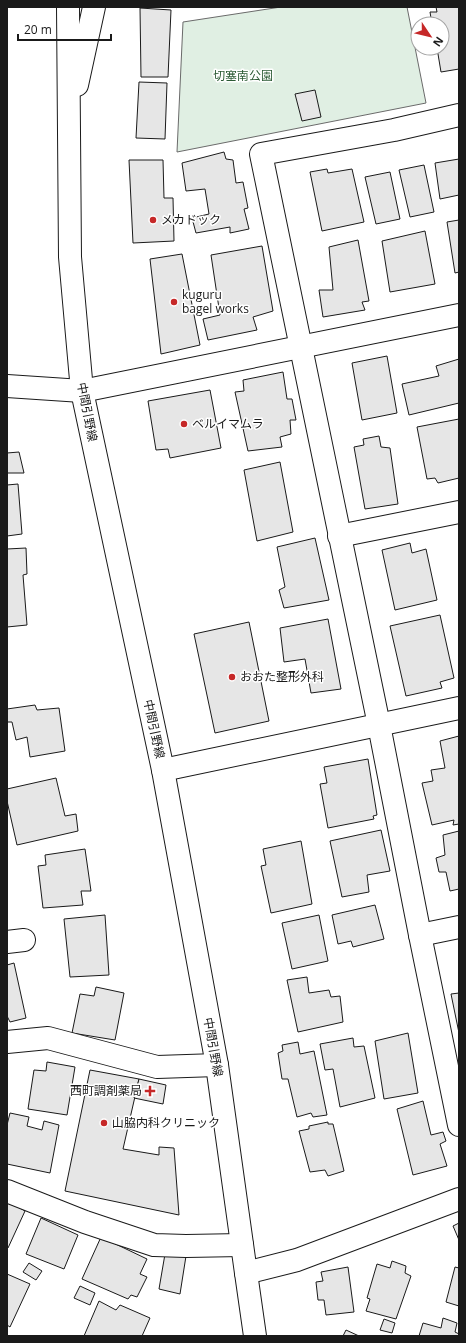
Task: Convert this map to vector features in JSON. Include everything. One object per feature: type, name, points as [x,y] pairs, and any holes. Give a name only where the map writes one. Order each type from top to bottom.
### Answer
[{"type":"street","name":"中間引野線","points":[[68,7],[70,257],[82,391],[163,770],[217,1065],[256,1336]]},
{"type":"street","name":"中間引野線","points":[[68,121],[94,7]]},
{"type":"street","points":[[459,115],[394,130],[261,154],[379,724],[459,1125]]},
{"type":"street","points":[[7,386],[82,391],[459,315]]},
{"type":"street","points":[[339,536],[459,512]]},
{"type":"street","points":[[163,770],[459,708]]},
{"type":"street","points":[[420,935],[459,927]]},
{"type":"street","points":[[7,1042],[48,1038],[156,1067],[217,1065]]},
{"type":"street","points":[[7,1191],[85,1222],[154,1245],[242,1245]]},
{"type":"street","points":[[246,1273],[297,1260],[459,1199]]},
{"type":"green space","name":"切塞南公園","points":[[281,7],[407,7],[410,22],[410,56],[417,56],[426,103],[177,152],[183,22]]},
{"type":"building","points":[[436,7],[459,7],[459,69],[441,72],[438,56],[450,56],[450,16],[431,16],[430,12],[437,12]]},
{"type":"building","points":[[140,8],[171,10],[168,77],[141,77]]},
{"type":"building","points":[[139,82],[167,83],[165,139],[136,138]]},
{"type":"building","points":[[315,90],[321,117],[302,121],[295,94]]},
{"type":"building","points":[[224,152],[226,159],[233,160],[236,183],[243,182],[248,208],[244,209],[249,229],[230,233],[230,227],[196,233],[192,218],[209,214],[205,189],[186,191],[182,163]]},
{"type":"building","points":[[459,159],[459,195],[440,199],[435,163]]},
{"type":"building","name":"メカドック","points":[[129,160],[163,160],[164,198],[173,198],[174,241],[133,243]]},
{"type":"building","points":[[424,165],[434,212],[410,217],[399,170]]},
{"type":"building","points":[[327,169],[328,173],[352,169],[364,222],[322,231],[310,172]]},
{"type":"building","points":[[390,172],[400,219],[376,224],[365,177]]},
{"type":"building","points":[[459,220],[459,272],[455,273],[447,222]]},
{"type":"building","points":[[425,231],[435,284],[390,292],[382,241]]},
{"type":"building","points":[[358,240],[369,301],[362,302],[365,310],[323,317],[319,290],[333,290],[329,247]]},
{"type":"building","points":[[262,246],[273,311],[253,317],[257,330],[208,340],[203,319],[220,315],[211,255]]},
{"type":"building","name":"kuguru bagel works","points":[[182,254],[200,345],[161,354],[150,259]]},
{"type":"building","points":[[387,356],[397,413],[362,420],[352,363]]},
{"type":"building","points":[[459,359],[459,403],[409,415],[402,384],[439,376],[436,366]]},
{"type":"building","points":[[283,372],[287,399],[292,399],[296,420],[290,420],[291,434],[280,437],[282,447],[248,451],[235,392],[244,391],[243,380]]},
{"type":"building","name":"ベルイマムラ","points":[[210,390],[221,448],[170,458],[168,449],[156,450],[148,401]]},
{"type":"building","points":[[459,419],[459,478],[438,483],[435,478],[427,479],[417,427]]},
{"type":"building","points":[[379,436],[381,447],[390,448],[398,504],[365,509],[354,447],[364,445],[363,439]]},
{"type":"building","points":[[19,452],[24,473],[7,473],[7,453]]},
{"type":"building","points":[[280,462],[293,532],[257,541],[244,470]]},
{"type":"building","points":[[18,484],[22,534],[7,536],[7,485]]},
{"type":"building","points":[[315,538],[329,600],[284,608],[279,590],[285,587],[277,547]]},
{"type":"building","points":[[410,543],[412,553],[426,549],[437,600],[395,610],[382,550]]},
{"type":"building","points":[[26,548],[27,574],[23,575],[27,625],[7,627],[7,549]]},
{"type":"building","points":[[440,615],[454,678],[440,682],[442,688],[406,696],[390,626]]},
{"type":"building","points":[[328,619],[341,689],[311,693],[305,659],[284,662],[280,628]]},
{"type":"building","name":"おおた整形外科","points":[[249,622],[269,721],[215,733],[194,634]]},
{"type":"building","points":[[35,705],[37,710],[59,708],[65,751],[30,757],[27,737],[16,740],[12,722],[7,722],[7,709]]},
{"type":"building","points":[[459,736],[459,824],[453,825],[454,820],[432,825],[422,783],[433,781],[431,770],[445,768],[440,741]]},
{"type":"building","points":[[368,759],[377,815],[373,816],[374,819],[328,828],[320,784],[327,783],[324,767]]},
{"type":"building","points":[[56,778],[65,816],[76,814],[78,831],[17,845],[7,801],[7,789]]},
{"type":"building","points":[[381,830],[390,871],[367,875],[369,892],[342,897],[330,841]]},
{"type":"building","points":[[459,831],[459,889],[450,891],[446,872],[439,872],[436,858],[445,855],[443,835]]},
{"type":"building","points":[[301,841],[312,904],[271,913],[261,866],[266,865],[263,849]]},
{"type":"building","points":[[85,849],[91,891],[81,891],[83,905],[43,908],[38,866],[46,865],[45,855]]},
{"type":"building","points":[[375,905],[384,939],[353,947],[351,941],[338,944],[332,915]]},
{"type":"building","points":[[105,915],[109,975],[70,977],[64,919]]},
{"type":"building","points":[[319,915],[328,961],[292,969],[282,923]]},
{"type":"building","points":[[14,963],[26,1018],[10,1022],[7,1016],[7,965]]},
{"type":"building","points":[[307,977],[309,993],[329,990],[331,997],[340,996],[343,1022],[298,1032],[287,980]]},
{"type":"building","points":[[96,987],[124,993],[115,1040],[72,1033],[80,994],[94,996]]},
{"type":"building","points":[[459,993],[459,1033],[451,994]]},
{"type":"building","points":[[408,1033],[418,1093],[384,1099],[375,1041]]},
{"type":"building","points":[[353,1038],[354,1047],[364,1046],[375,1098],[340,1107],[333,1069],[325,1070],[320,1044]]},
{"type":"building","points":[[298,1042],[300,1054],[314,1051],[327,1115],[313,1117],[311,1113],[297,1117],[288,1079],[282,1079],[278,1053],[283,1051],[282,1045]]},
{"type":"building","points":[[47,1062],[75,1067],[67,1115],[28,1109],[34,1070],[46,1071]]},
{"type":"building","name":"山脇内科クリニック","points":[[90,1070],[139,1079],[123,1149],[159,1155],[159,1147],[174,1148],[179,1215],[65,1191]]},
{"type":"building","name":"西町調剤薬局","points":[[139,1079],[166,1085],[163,1104],[134,1098]]},
{"type":"building","points":[[423,1101],[431,1135],[443,1132],[446,1141],[440,1144],[447,1166],[413,1175],[397,1109]]},
{"type":"building","points":[[10,1113],[29,1117],[27,1126],[42,1130],[44,1121],[59,1125],[50,1173],[7,1164],[7,1125]]},
{"type":"building","points":[[328,1122],[328,1124],[333,1124],[344,1171],[328,1176],[325,1170],[310,1172],[299,1131],[309,1129],[309,1126]]},
{"type":"building","points":[[7,1200],[25,1211],[8,1248],[7,1248]]},
{"type":"building","points":[[41,1218],[78,1235],[64,1269],[26,1254]]},
{"type":"building","points":[[459,1223],[459,1240],[453,1226]]},
{"type":"building","points":[[101,1237],[147,1259],[140,1274],[147,1277],[137,1297],[131,1295],[128,1299],[82,1279]]},
{"type":"building","points":[[165,1254],[186,1256],[180,1294],[159,1289]]},
{"type":"building","points":[[392,1261],[406,1266],[405,1273],[411,1276],[396,1319],[366,1311],[370,1299],[367,1298],[377,1264],[390,1268]]},
{"type":"building","points":[[29,1263],[42,1271],[36,1280],[23,1272]]},
{"type":"building","points":[[348,1267],[354,1312],[326,1315],[324,1300],[318,1300],[316,1282],[323,1281],[321,1272]]},
{"type":"building","points":[[455,1267],[459,1268],[459,1306],[446,1302]]},
{"type":"building","points":[[7,1274],[30,1284],[10,1327],[7,1325]]},
{"type":"building","points":[[80,1286],[95,1293],[90,1305],[74,1298]]},
{"type":"building","points":[[99,1301],[116,1310],[120,1305],[150,1318],[142,1336],[84,1336]]},
{"type":"building","points":[[443,1318],[457,1323],[455,1332],[459,1334],[459,1336],[419,1336],[423,1323],[441,1328]]},
{"type":"building","points":[[384,1319],[395,1323],[392,1333],[380,1330]]},
{"type":"building","points":[[346,1330],[359,1336],[343,1336]]},
{"type":"place","name":"メカドック","points":[[153,220]]},
{"type":"place","name":"kuguru bagel works","points":[[174,302]]},
{"type":"place","name":"ベルイマムラ","points":[[184,424]]},
{"type":"place","name":"おおた整形外科","points":[[232,677]]},
{"type":"place","name":"西町調剤薬局","points":[[150,1091]]},
{"type":"place","name":"山脇内科クリニック","points":[[104,1123]]}]
